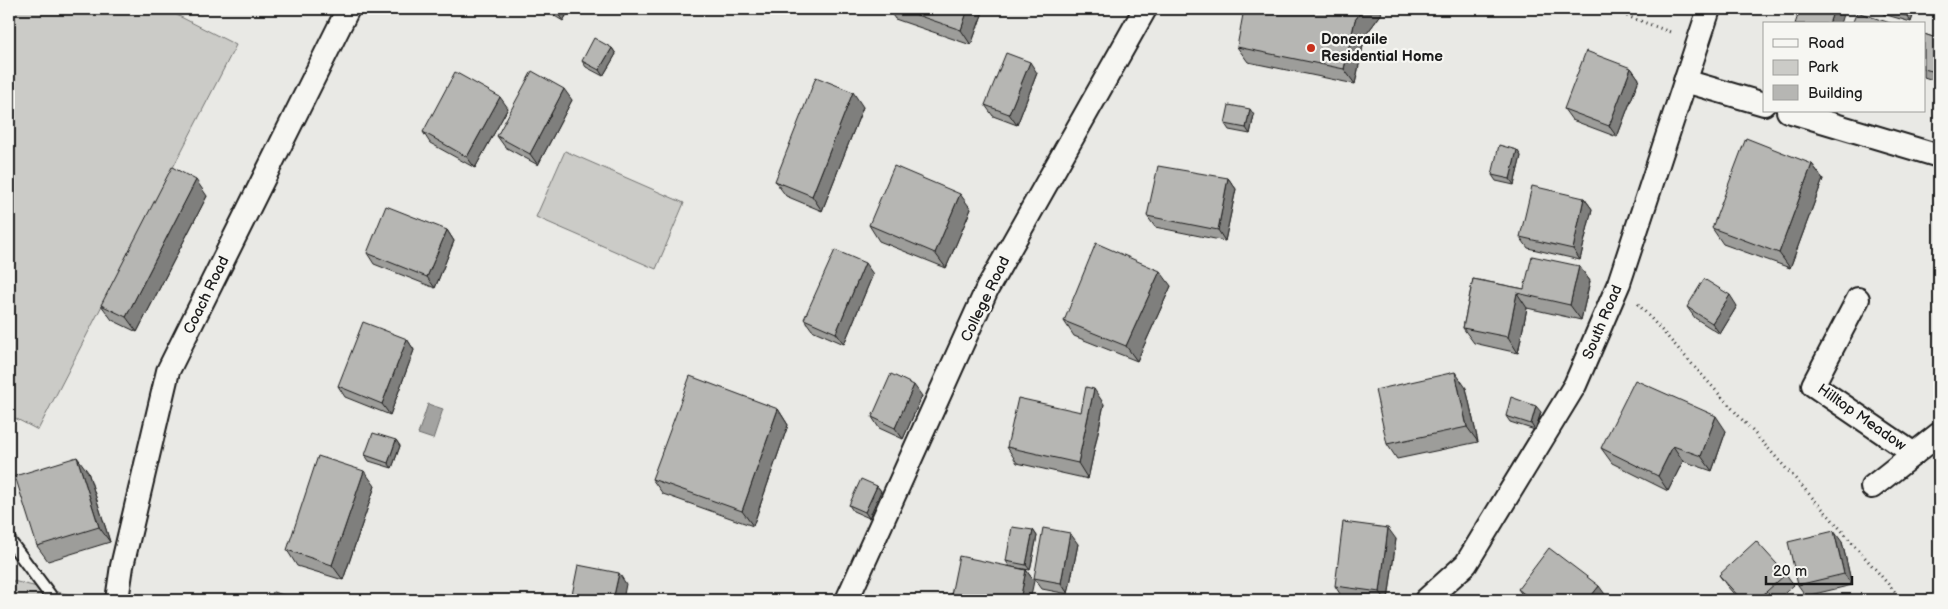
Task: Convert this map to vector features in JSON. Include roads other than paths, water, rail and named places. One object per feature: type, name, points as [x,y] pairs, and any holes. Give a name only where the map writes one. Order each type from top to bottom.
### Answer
[{"type":"street","name":"Coach Road","points":[[116,600],[122,566],[168,371],[348,9]]},
{"type":"street","name":"College Road","points":[[847,600],[988,290],[1145,9]]},
{"type":"street","name":"South Road","points":[[1426,600],[1466,564],[1575,385],[1619,283],[1709,9]]},
{"type":"street","points":[[1685,80],[1763,104]]},
{"type":"street","points":[[1791,112],[1939,156]]},
{"type":"street","name":"Hilltop Meadow","points":[[1858,299],[1813,385],[1914,454]]},
{"type":"street","name":"Hilltop Meadow","points":[[1872,487],[1939,434]]},
{"type":"lane","points":[[9,540],[50,595],[49,600]]},
{"type":"place","name":"Doneraile Residential Home","points":[[1311,48]]}]
